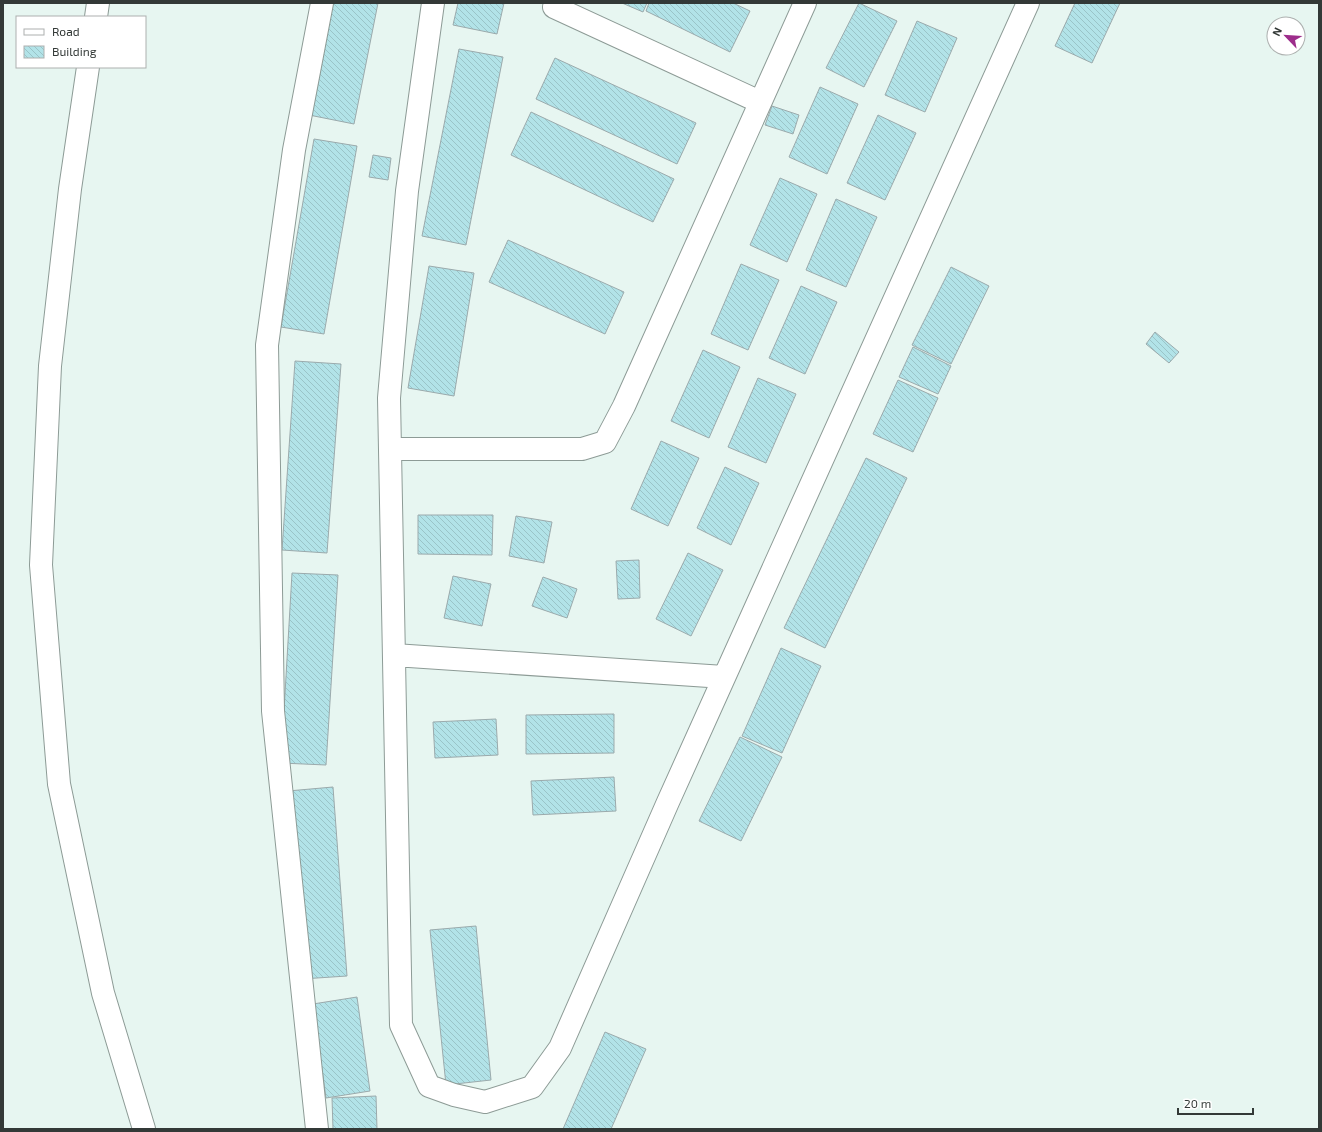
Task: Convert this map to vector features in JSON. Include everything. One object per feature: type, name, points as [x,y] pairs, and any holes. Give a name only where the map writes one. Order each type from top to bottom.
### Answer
[{"type":"street","points":[[96,16],[98,3]]},
{"type":"street","points":[[317,1129],[273,711],[267,345],[294,150],[322,3]]},
{"type":"street","points":[[433,3],[407,191],[389,398],[402,1025],[429,1086],[454,1095],[485,1102],[532,1087],[560,1048],[724,677],[1027,3]]},
{"type":"street","points":[[390,449],[582,449],[605,442],[624,406],[805,3]]},
{"type":"street","points":[[554,7],[760,102]]},
{"type":"street","points":[[88,68],[70,189],[50,366],[41,565],[59,784],[103,994],[144,1129]]},
{"type":"street","points":[[394,655],[724,677]]},
{"type":"building","points":[[332,3],[378,3],[354,124],[309,115]]},
{"type":"building","points":[[458,3],[504,3],[497,34],[453,25]]},
{"type":"building","points":[[622,3],[647,3],[643,12]]},
{"type":"building","points":[[649,3],[733,3],[750,11],[730,52],[646,11]]},
{"type":"building","points":[[859,3],[897,21],[864,87],[826,68]]},
{"type":"building","points":[[1075,3],[1120,3],[1092,63],[1055,46]]},
{"type":"building","points":[[917,21],[957,38],[925,112],[885,95]]},
{"type":"building","points":[[459,49],[503,57],[466,245],[422,236]]},
{"type":"building","points":[[555,58],[696,123],[677,164],[536,99]]},
{"type":"building","points":[[820,87],[858,104],[827,174],[789,157]]},
{"type":"building","points":[[772,106],[799,115],[793,134],[765,125]]},
{"type":"building","points":[[531,112],[674,179],[653,222],[511,155]]},
{"type":"building","points":[[878,115],[916,133],[885,200],[847,183]]},
{"type":"building","points":[[314,139],[357,146],[324,334],[281,327]]},
{"type":"building","points":[[373,155],[391,158],[388,180],[369,177]]},
{"type":"building","points":[[780,178],[817,194],[787,262],[750,245]]},
{"type":"building","points":[[836,199],[877,217],[846,287],[806,270]]},
{"type":"building","points":[[508,240],[624,292],[605,334],[489,282]]},
{"type":"building","points":[[741,264],[779,280],[748,350],[711,334]]},
{"type":"building","points":[[429,266],[474,273],[454,396],[408,388]]},
{"type":"building","points":[[951,267],[989,286],[951,364],[912,345]]},
{"type":"building","points":[[801,286],[837,302],[805,374],[769,358]]},
{"type":"building","points":[[1155,332],[1179,352],[1169,363],[1146,344]]},
{"type":"building","points":[[913,347],[951,366],[938,394],[899,377]]},
{"type":"building","points":[[703,350],[740,367],[709,438],[671,421]]},
{"type":"building","points":[[295,361],[341,364],[327,553],[282,550]]},
{"type":"building","points":[[758,378],[796,394],[766,463],[728,447]]},
{"type":"building","points":[[898,380],[938,398],[913,452],[873,434]]},
{"type":"building","points":[[661,441],[699,458],[668,526],[631,509]]},
{"type":"building","points":[[866,458],[907,478],[825,648],[784,628]]},
{"type":"building","points":[[725,467],[759,483],[731,545],[697,528]]},
{"type":"building","points":[[418,515],[493,515],[492,555],[418,554]]},
{"type":"building","points":[[516,516],[552,522],[544,563],[509,556]]},
{"type":"building","points":[[688,553],[723,570],[691,636],[656,619]]},
{"type":"building","points":[[639,560],[640,598],[618,599],[616,561]]},
{"type":"building","points":[[292,573],[338,575],[326,765],[281,763]]},
{"type":"building","points":[[453,576],[491,584],[482,626],[444,618]]},
{"type":"building","points":[[543,577],[577,589],[567,618],[532,606]]},
{"type":"building","points":[[781,648],[821,666],[782,753],[742,736]]},
{"type":"building","points":[[614,714],[614,753],[526,754],[526,715]]},
{"type":"building","points":[[496,719],[498,755],[435,758],[433,722]]},
{"type":"building","points":[[740,737],[782,757],[741,841],[699,821]]},
{"type":"building","points":[[614,777],[616,811],[533,815],[531,781]]},
{"type":"building","points":[[333,787],[347,976],[302,979],[288,791]]},
{"type":"building","points":[[476,926],[491,1080],[446,1085],[430,930]]},
{"type":"building","points":[[357,997],[370,1091],[326,1098],[313,1004]]},
{"type":"building","points":[[605,1032],[646,1049],[611,1129],[563,1129]]},
{"type":"building","points":[[376,1096],[377,1129],[333,1129],[332,1098]]}]
